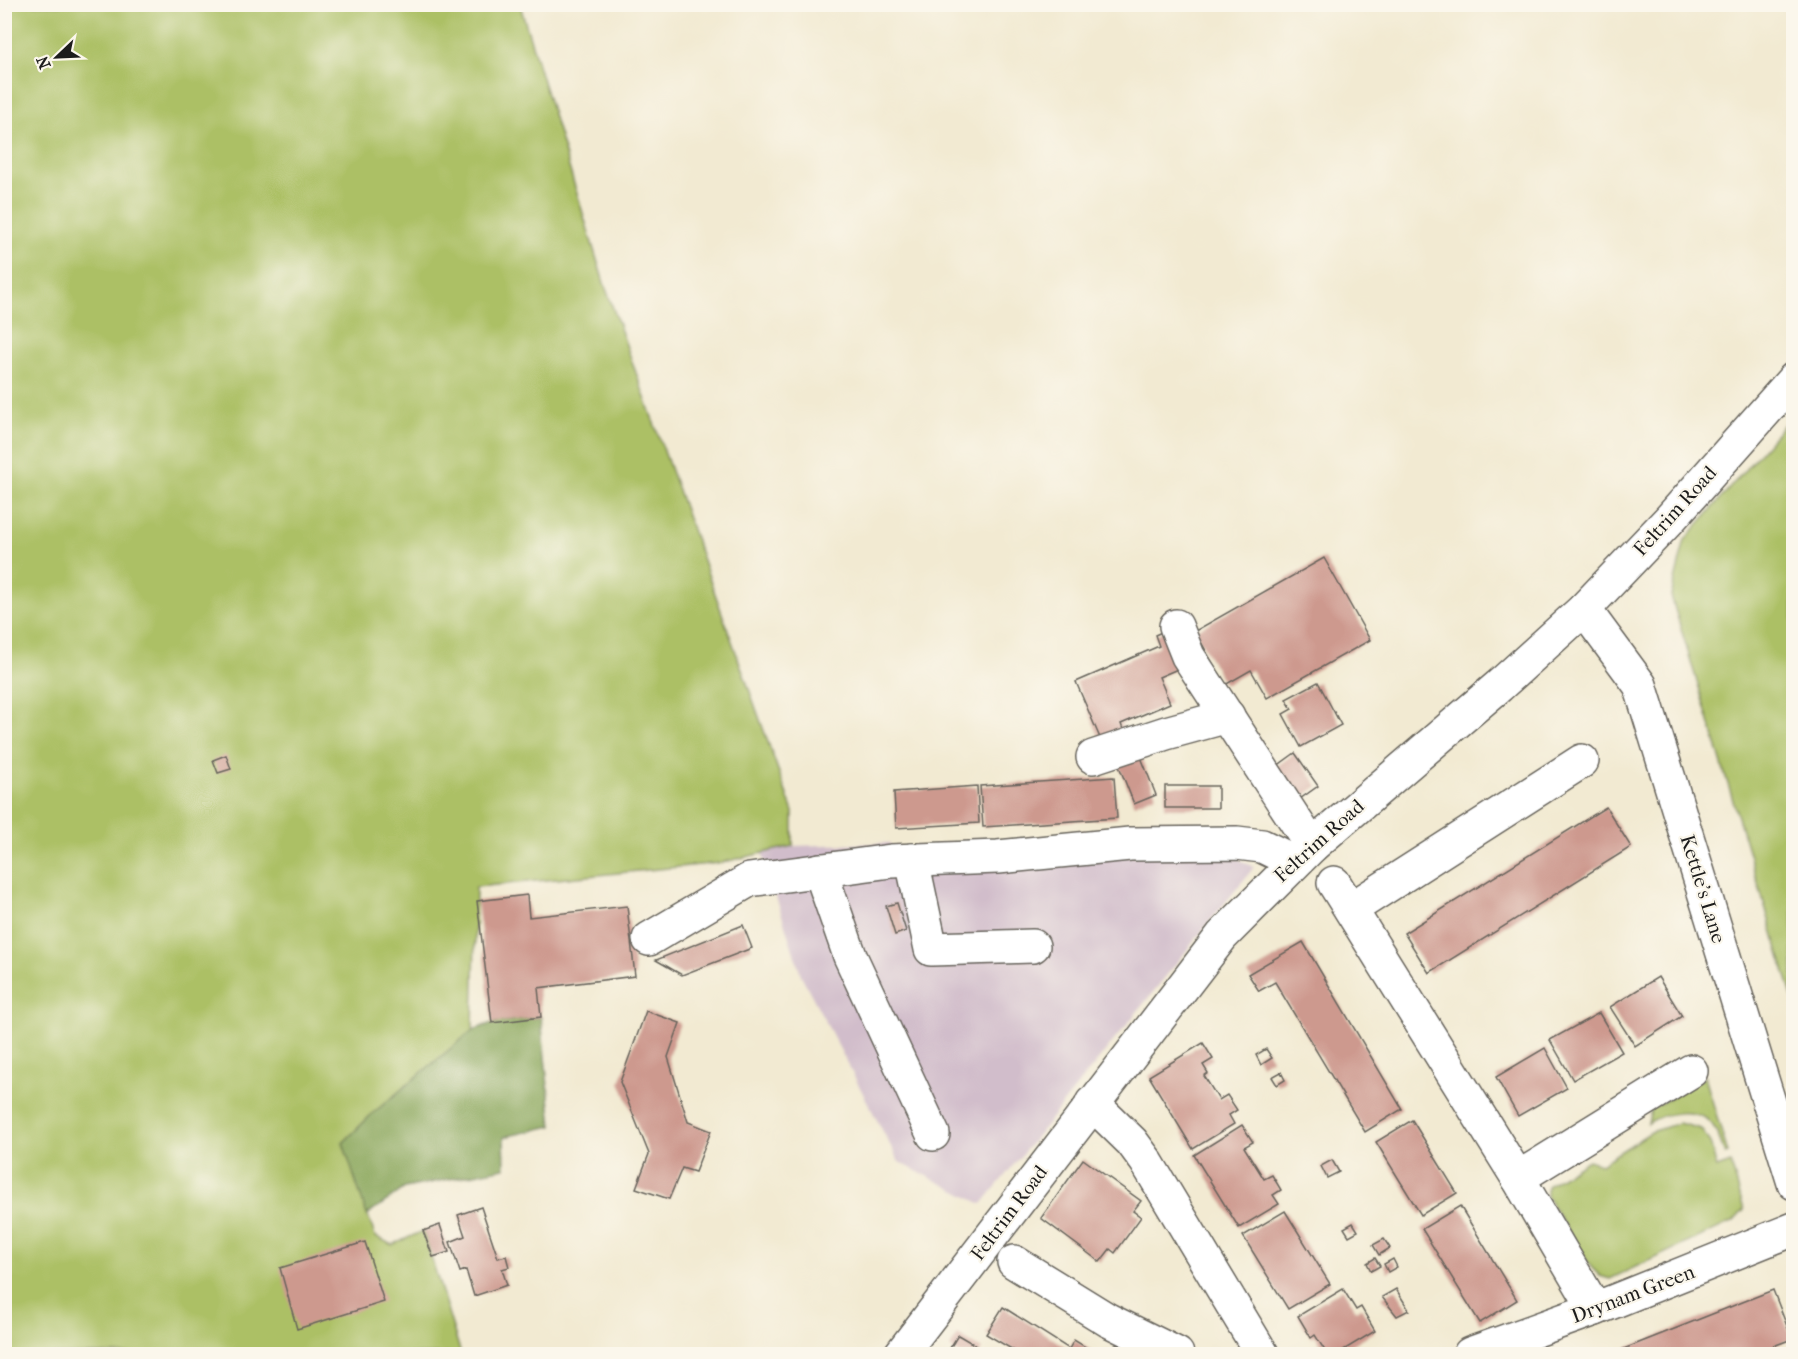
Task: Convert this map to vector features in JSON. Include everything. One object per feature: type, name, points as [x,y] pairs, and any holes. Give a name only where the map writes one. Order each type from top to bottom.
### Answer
[{"type":"street","name":"Feltrim Road","points":[[902,1354],[1222,936],[1303,854],[1499,686],[1584,609],[1669,520],[1794,379]]},
{"type":"street","name":"Kettle's Lane","points":[[1584,609],[1640,685],[1789,1146],[1794,1183]]},
{"type":"street","points":[[1176,626],[1188,656],[1228,716],[1303,854]]},
{"type":"street","points":[[1093,757],[1228,716]]},
{"type":"street","points":[[1582,761],[1342,896],[1518,1178],[1595,1310]]},
{"type":"street","points":[[649,939],[749,880],[820,870],[912,860],[998,857],[1130,844],[1237,843],[1303,854]]},
{"type":"street","points":[[912,860],[931,948],[1033,946]]},
{"type":"street","points":[[820,870],[850,956],[933,1134]]},
{"type":"street","points":[[1518,1178],[1691,1071]]},
{"type":"street","points":[[1092,1103],[1132,1142],[1146,1161],[1262,1354]]},
{"type":"street","name":"Drynam Green","points":[[1470,1354],[1595,1310],[1794,1229]]},
{"type":"street","points":[[1014,1262],[1108,1320],[1177,1354]]},
{"type":"shaded area","points":[[890,843],[892,868],[1222,851],[1254,867],[982,1204],[899,1162],[801,975],[762,853],[793,846]]},
{"type":"green space","points":[[4,5],[520,5],[604,283],[793,812],[793,846],[720,863],[476,887],[473,1030],[372,1114],[343,1143],[375,1236],[392,1245],[423,1231],[461,1354],[5,1354]]},
{"type":"green space","points":[[1793,414],[1793,999],[1671,596],[1685,540]]},
{"type":"green space","points":[[541,1017],[552,1126],[504,1137],[505,1168],[405,1188],[367,1215],[343,1143],[372,1114],[473,1030],[492,1023]]},
{"type":"green space","points":[[1705,1077],[1728,1153],[1725,1154],[1711,1123],[1697,1114],[1671,1114],[1648,1123],[1651,1109]]},
{"type":"green space","points":[[1679,1123],[1701,1129],[1710,1143],[1717,1168],[1731,1163],[1744,1210],[1734,1221],[1610,1279],[1600,1276],[1591,1267],[1547,1197],[1547,1186],[1588,1160],[1601,1164],[1651,1132]]},
{"type":"building","points":[[1324,558],[1370,640],[1267,698],[1251,670],[1225,685],[1195,631]]},
{"type":"building","points":[[1164,631],[1180,668],[1159,677],[1170,703],[1121,724],[1125,735],[1103,745],[1076,682],[1159,646],[1155,635]]},
{"type":"building","points":[[1318,682],[1341,725],[1301,747],[1283,714],[1292,709],[1286,699]]},
{"type":"building","points":[[1139,752],[1156,795],[1134,804],[1117,761]]},
{"type":"building","points":[[1295,753],[1318,786],[1297,801],[1273,769]]},
{"type":"building","points":[[226,755],[231,769],[218,773],[213,760]]},
{"type":"building","points":[[1114,777],[1117,818],[983,827],[980,786]]},
{"type":"building","points":[[977,786],[979,823],[896,828],[894,792]]},
{"type":"building","points":[[1165,786],[1218,786],[1218,808],[1165,808]]},
{"type":"building","points":[[1606,807],[1631,847],[1429,973],[1404,933]]},
{"type":"building","points":[[527,895],[529,917],[627,906],[635,976],[538,988],[541,1017],[492,1023],[477,901]]},
{"type":"building","points":[[897,903],[906,931],[895,935],[886,906]]},
{"type":"building","points":[[743,925],[752,948],[682,975],[656,960]]},
{"type":"building","points":[[1303,942],[1402,1109],[1365,1132],[1275,982],[1259,991],[1248,974]]},
{"type":"building","points":[[1658,977],[1682,1016],[1635,1046],[1610,1007]]},
{"type":"building","points":[[646,1011],[680,1023],[668,1057],[688,1122],[711,1131],[695,1172],[682,1168],[669,1199],[636,1188],[649,1154],[620,1082]]},
{"type":"building","points":[[1599,1013],[1622,1052],[1573,1080],[1550,1040]]},
{"type":"building","points":[[1203,1043],[1213,1059],[1203,1065],[1208,1073],[1204,1076],[1219,1100],[1227,1095],[1237,1110],[1229,1115],[1234,1124],[1193,1149],[1149,1076]]},
{"type":"building","points":[[1545,1048],[1567,1088],[1518,1116],[1496,1077]]},
{"type":"building","points":[[1266,1049],[1272,1058],[1261,1065],[1256,1055]]},
{"type":"building","points":[[1281,1072],[1285,1080],[1277,1085],[1272,1077]]},
{"type":"building","points":[[1412,1120],[1457,1193],[1421,1215],[1376,1142]]},
{"type":"building","points":[[1242,1125],[1253,1142],[1244,1147],[1264,1179],[1272,1175],[1281,1190],[1273,1195],[1279,1204],[1239,1228],[1194,1155]]},
{"type":"building","points":[[1083,1159],[1141,1201],[1133,1211],[1141,1217],[1115,1253],[1110,1249],[1100,1262],[1041,1218]]},
{"type":"building","points":[[1332,1160],[1339,1172],[1327,1178],[1321,1166]]},
{"type":"building","points":[[1460,1206],[1517,1300],[1480,1323],[1422,1229]]},
{"type":"building","points":[[481,1207],[498,1258],[506,1256],[509,1267],[502,1269],[507,1285],[474,1296],[466,1270],[460,1272],[450,1242],[465,1236],[458,1215]]},
{"type":"building","points":[[1285,1211],[1330,1284],[1288,1309],[1243,1236]]},
{"type":"building","points":[[1353,1223],[1358,1231],[1349,1236],[1344,1228]]},
{"type":"building","points":[[440,1225],[449,1252],[433,1257],[423,1231]]},
{"type":"building","points":[[1384,1239],[1390,1248],[1379,1255],[1373,1245]]},
{"type":"building","points":[[365,1242],[384,1302],[297,1329],[280,1268]]},
{"type":"building","points":[[1375,1258],[1380,1266],[1371,1271],[1367,1263]]},
{"type":"building","points":[[1393,1259],[1397,1267],[1388,1272],[1384,1264]]},
{"type":"building","points":[[1343,1289],[1356,1310],[1361,1307],[1375,1331],[1337,1354],[1327,1354],[1315,1335],[1311,1338],[1298,1316]]},
{"type":"building","points":[[1396,1289],[1409,1310],[1397,1316],[1382,1297]]},
{"type":"building","points":[[1773,1290],[1792,1339],[1752,1354],[1611,1354]]},
{"type":"building","points":[[1003,1307],[1069,1349],[1074,1340],[1097,1354],[1020,1354],[986,1334]]},
{"type":"building","points":[[958,1335],[982,1349],[979,1354],[960,1354],[950,1348]]}]
